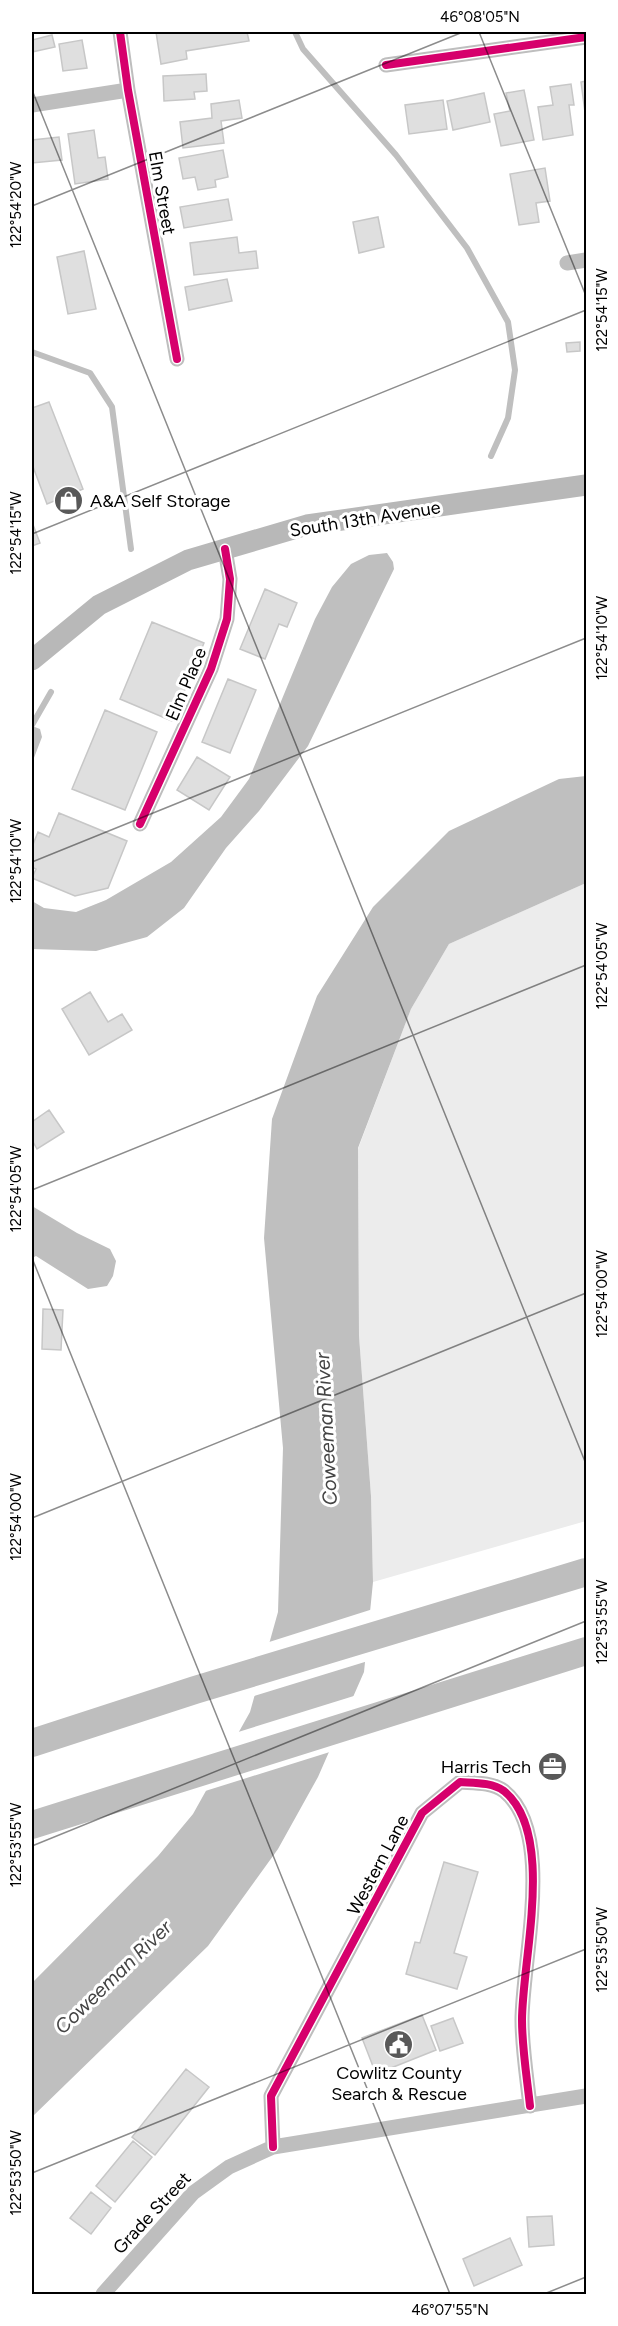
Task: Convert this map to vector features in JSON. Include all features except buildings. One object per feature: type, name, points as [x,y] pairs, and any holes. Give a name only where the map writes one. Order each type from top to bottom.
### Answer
[{"type":"highway","points":[[32,1743],[195,1690],[586,1572]]},
{"type":"highway","points":[[32,1825],[586,1652]]},
{"type":"main road","name":"South 13th Avenue","points":[[32,660],[99,605],[188,560],[307,525],[586,486]]},
{"type":"street","name":"Elm Street","points":[[120,32],[128,90],[177,359]]},
{"type":"street","points":[[386,65],[586,37]]},
{"type":"street","points":[[32,105],[128,90]]},
{"type":"street","points":[[567,263],[586,260]]},
{"type":"street","name":"Elm Place","points":[[140,824],[211,669],[227,619],[230,579],[225,549]]},
{"type":"street","name":"Western Lane","points":[[273,2147],[271,2096],[422,1813],[460,1782],[480,1783],[502,1790],[519,1806],[529,1831],[533,1876],[522,2020],[530,2106]]},
{"type":"street","name":"Grade Street","points":[[103,2295],[193,2193],[229,2167],[273,2147],[586,2096]]},
{"type":"shaded area","points":[[586,883],[586,1521],[373,1582],[371,1496],[359,1336],[358,1149],[411,1009],[449,944]]},
{"type":"water","points":[[387,553],[393,562],[394,569],[308,746],[259,811],[226,848],[184,908],[147,937],[96,951],[32,949],[32,901],[44,908],[76,912],[106,900],[171,862],[221,817],[249,779],[315,619],[332,587],[351,564],[369,555]]},
{"type":"water","points":[[32,726],[40,729],[42,737],[32,763]]},
{"type":"water","name":"Coweeman River","points":[[586,776],[586,883],[449,944],[411,1009],[358,1148],[359,1336],[371,1496],[373,1582],[364,1672],[318,1777],[278,1849],[208,1946],[32,2117],[32,1983],[158,1856],[193,1814],[250,1712],[278,1612],[283,1448],[264,1238],[272,1119],[317,996],[373,907],[449,831],[559,779]]},
{"type":"water","points":[[32,1206],[77,1233],[110,1249],[116,1261],[113,1276],[107,1286],[88,1289],[36,1256],[32,1258]]},
{"type":"pier","points":[[373,1609],[368,1661],[251,1697],[266,1643]]},
{"type":"pier","points":[[357,1695],[333,1751],[202,1792],[235,1733]]},
{"type":"waterway","points":[[295,32],[303,49],[396,155],[467,248],[508,322],[515,370],[508,418],[491,456]]},
{"type":"waterway","points":[[32,352],[90,373],[112,407],[131,549]]},
{"type":"waterway","points":[[32,725],[51,692]]},
{"type":"cycle path","points":[[120,32],[128,90],[177,359]]},
{"type":"cycle path","points":[[386,65],[586,37]]},
{"type":"cycle path","points":[[140,824],[211,669],[227,619],[230,579],[225,549]]},
{"type":"cycle path","points":[[273,2147],[271,2096],[422,1813],[460,1782],[488,1784],[504,1791],[520,1810],[529,1836],[533,1866],[532,1899],[522,2020],[530,2106]]},
{"type":"place","name":"A&A Self Storage","points":[[69,501]]},
{"type":"place","name":"Harris Tech","points":[[552,1767]]},
{"type":"place","name":"Cowlitz County Search & Rescue","points":[[399,2044]]}]
